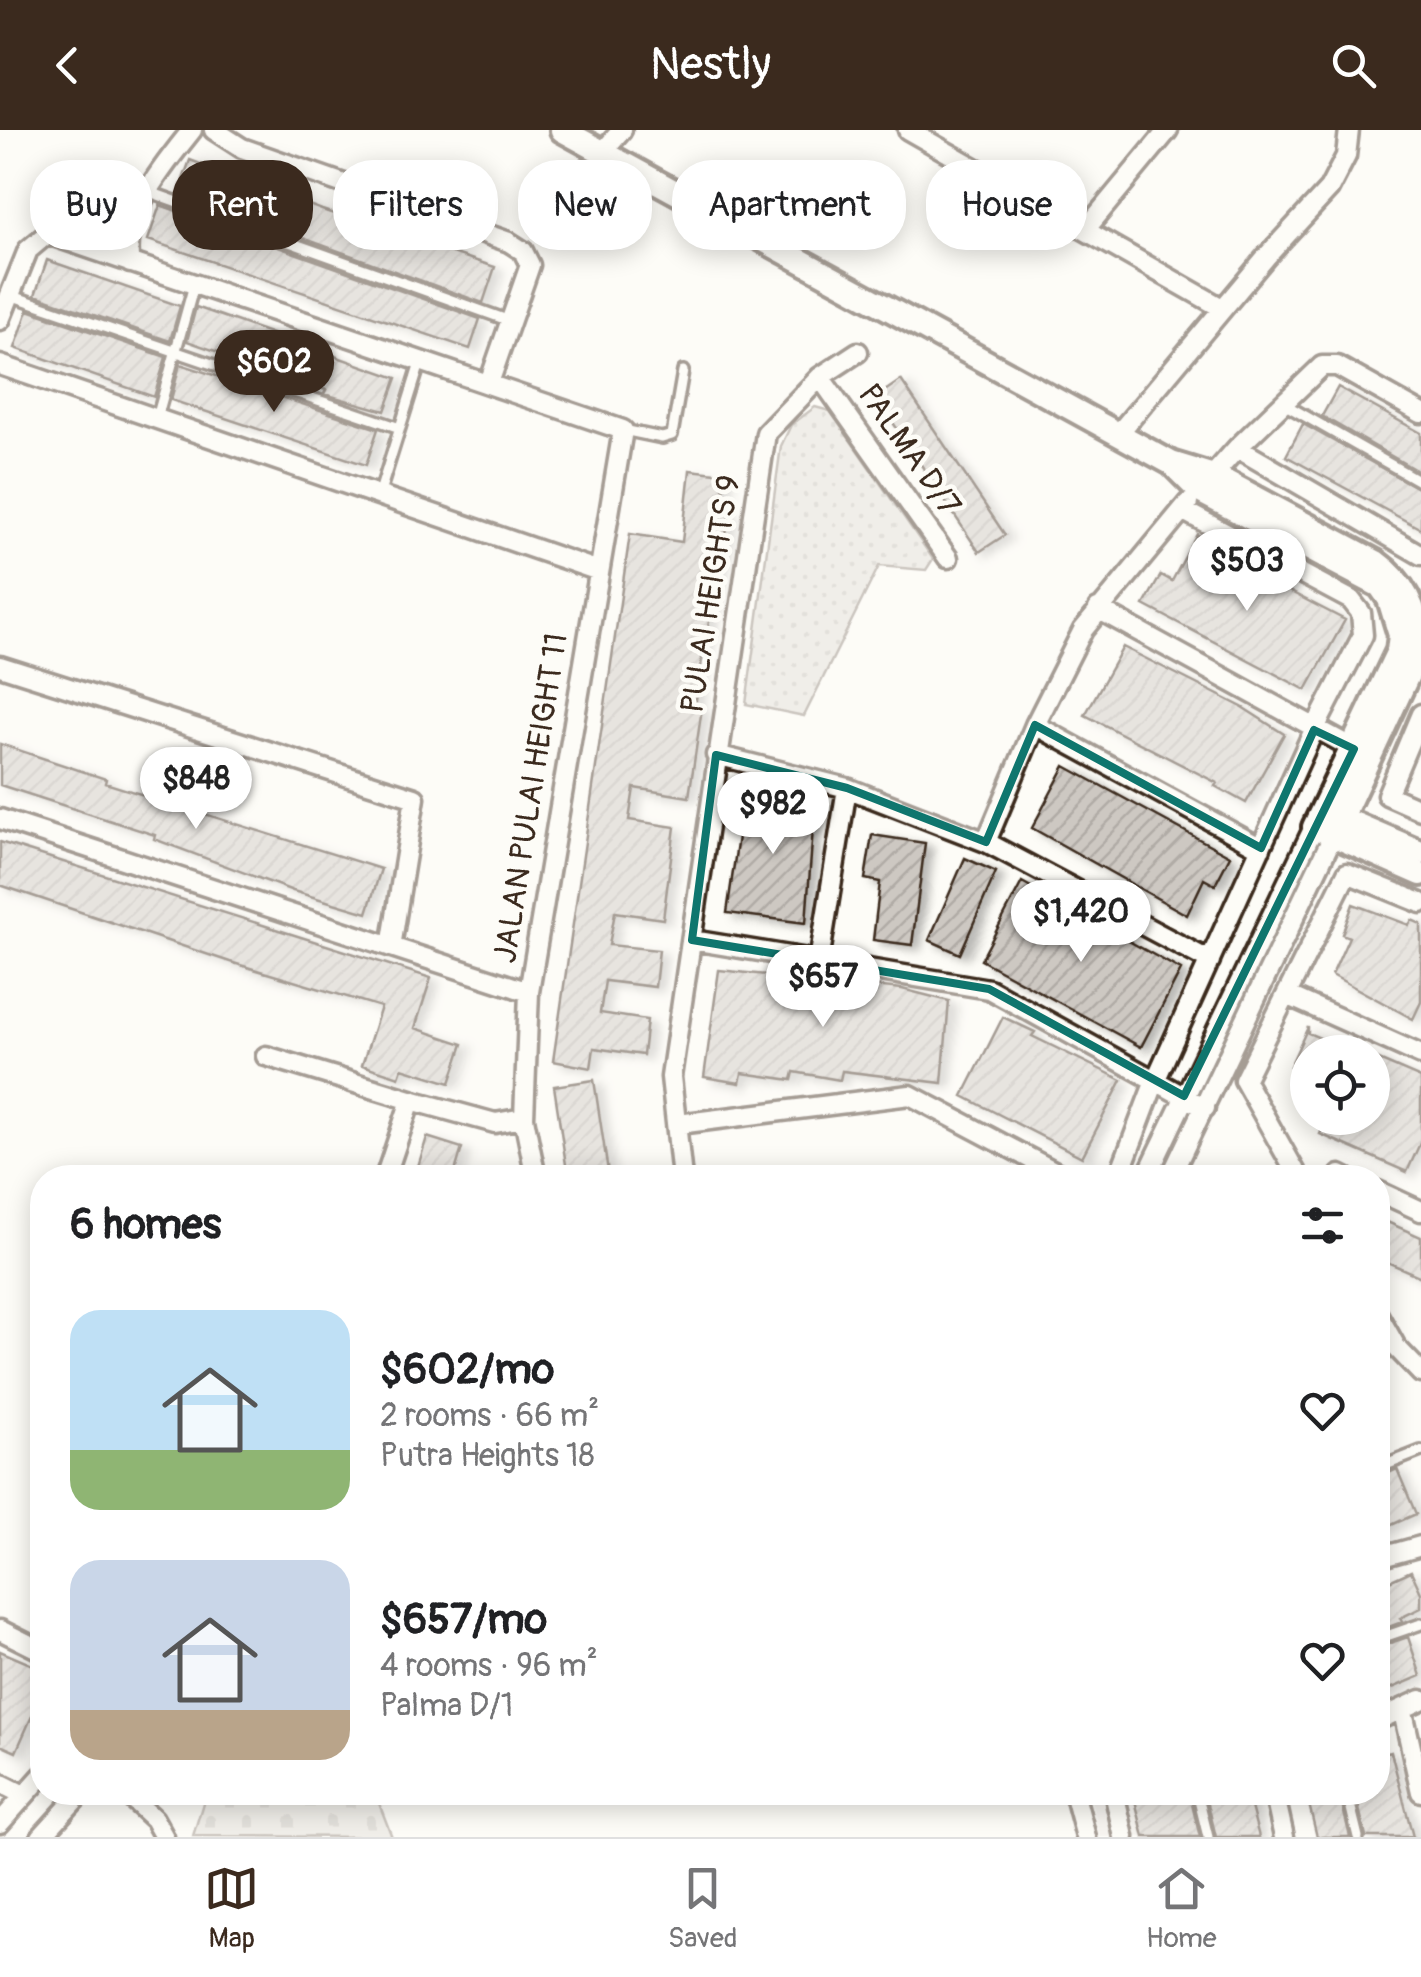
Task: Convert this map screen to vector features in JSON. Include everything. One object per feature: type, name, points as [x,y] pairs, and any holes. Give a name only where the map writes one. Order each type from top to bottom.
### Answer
[{"type":"street","points":[[152,184],[192,130]]},
{"type":"street","points":[[214,130],[242,148],[509,242],[522,251],[530,264],[489,382]]},
{"type":"street","points":[[562,130],[1119,433],[1358,572],[1389,599],[1400,634],[1398,652],[1206,1108],[1177,1165]]},
{"type":"street","points":[[603,152],[622,130]]},
{"type":"street","points":[[908,130],[961,160]]},
{"type":"street","points":[[1087,229],[1168,130]]},
{"type":"street","points":[[1119,433],[1222,308],[1329,188],[1346,156],[1348,130]]},
{"type":"street","points":[[1087,231],[1222,308]]},
{"type":"street","points":[[0,320],[28,250],[36,239],[47,234],[623,430]]},
{"type":"street","points":[[129,250],[130,263]]},
{"type":"street","name":"PULAI HEIGHTS 9","points":[[681,1165],[670,1077],[766,433],[820,377],[858,352]]},
{"type":"street","points":[[986,842],[1035,725],[1098,609],[1206,483],[1313,370],[1330,364],[1421,413]]},
{"type":"street","points":[[0,366],[599,571]]},
{"type":"street","name":"PALMA D/7","points":[[820,377],[948,558]]},
{"type":"street","name":"JALAN PULAI HEIGHT 11","points":[[533,1165],[524,1118],[530,992],[623,430]]},
{"type":"street","points":[[1238,448],[1421,556]]},
{"type":"street","points":[[1152,1165],[1184,1096],[1421,645],[1399,579],[1206,483]]},
{"type":"street","points":[[1123,1165],[1155,1081],[1260,848],[1363,636],[1362,612],[1350,600],[1182,510]]},
{"type":"street","points":[[1098,609],[1354,749]]},
{"type":"street","points":[[0,666],[415,798],[390,946]]},
{"type":"street","points":[[1421,714],[1387,796],[1421,810]]},
{"type":"street","points":[[1035,725],[1260,848]]},
{"type":"street","points":[[716,755],[847,788],[986,842],[1210,961]]},
{"type":"street","points":[[819,960],[847,788]]},
{"type":"street","points":[[0,819],[530,992]]},
{"type":"street","points":[[1328,822],[1421,852]]},
{"type":"street","points":[[1328,822],[1421,874]]},
{"type":"street","points":[[1293,1165],[1244,1080],[1347,872],[1421,903]]},
{"type":"street","points":[[692,940],[988,989],[1206,1108]]},
{"type":"street","points":[[1287,995],[1421,1055]]},
{"type":"street","points":[[266,1056],[495,1123],[524,1118]]},
{"type":"street","points":[[678,1124],[910,1094],[1044,1165]]},
{"type":"street","points":[[388,1165],[411,1100]]},
{"type":"street","points":[[1390,1197],[1421,1211]]},
{"type":"street","points":[[1390,1336],[1421,1372]]},
{"type":"street","points":[[1390,1555],[1421,1546]]},
{"type":"street","points":[[0,1630],[30,1645]]},
{"type":"street","points":[[1390,1716],[1421,1700]]},
{"type":"street","points":[[1403,1712],[1421,1792]]},
{"type":"street","points":[[0,1783],[24,1795]]},
{"type":"street","points":[[0,1823],[30,1789]]},
{"type":"street","points":[[41,1837],[70,1805]]},
{"type":"street","points":[[138,1805],[164,1837]]},
{"type":"street","points":[[1077,1805],[1086,1837]]},
{"type":"street","points":[[1117,1805],[1124,1837]]},
{"type":"street","points":[[1277,1805],[1284,1837]]},
{"type":"lane","points":[[152,193],[510,321]]},
{"type":"lane","points":[[157,418],[194,285]]},
{"type":"lane","points":[[10,296],[400,428]]},
{"type":"lane","points":[[379,495],[421,360]]},
{"type":"lane","points":[[623,430],[662,438],[672,434],[683,371]]},
{"type":"lane","points":[[1282,403],[1421,482]]},
{"type":"lane","points":[[1390,1463],[1421,1451]]},
{"type":"lane","points":[[1390,1635],[1421,1624]]},
{"type":"lane","points":[[1200,1805],[1208,1837]]},
{"type":"lane","points":[[1350,1805],[1358,1837]]},
{"type":"highlighted area","points":[[1035,725],[1261,848],[1314,730],[1354,749],[1184,1096],[989,989],[692,940],[716,755],[847,788],[986,842]]},
{"type":"shaded area","points":[[1092,1805],[1199,1805],[1207,1837],[1100,1837]]},
{"type":"green space","points":[[815,407],[830,411],[933,559],[926,570],[879,566],[804,716],[746,704],[781,446],[791,425]]},
{"type":"green space","points":[[202,1805],[380,1805],[392,1837],[193,1836]]},
{"type":"building","points":[[160,205],[172,209],[172,248],[152,241]]},
{"type":"building","points":[[313,207],[333,214],[333,249],[313,242]]},
{"type":"building","points":[[178,250],[286,250],[480,319],[470,349]]},
{"type":"building","points":[[336,250],[443,250],[495,267],[483,303]]},
{"type":"building","points":[[47,260],[180,306],[170,341],[35,295]]},
{"type":"building","points":[[196,307],[397,378],[385,411],[324,394],[326,390],[187,341]]},
{"type":"building","points":[[28,310],[166,357],[154,397],[15,348]]},
{"type":"building","points":[[180,364],[378,429],[366,465],[171,400]]},
{"type":"building","points":[[901,380],[1005,535],[979,552],[876,397]]},
{"type":"building","points":[[1338,387],[1421,433],[1421,473],[1322,416]]},
{"type":"building","points":[[1303,424],[1421,490],[1421,529],[1286,456]]},
{"type":"building","points":[[690,470],[725,474],[721,512],[730,513],[702,658],[695,707],[702,708],[689,797],[634,788],[629,820],[675,827],[663,919],[615,912],[609,945],[659,950],[655,987],[605,981],[600,1013],[647,1020],[643,1055],[594,1048],[591,1068],[553,1061],[630,534],[682,542]]},
{"type":"building","points":[[1197,534],[1258,575],[1345,620],[1306,690],[1144,605],[1161,575],[1172,581]]},
{"type":"building","points":[[1123,647],[1242,707],[1284,734],[1246,803],[1215,786],[1217,783],[1085,715]]},
{"type":"building","points":[[0,744],[106,779],[105,783],[381,869],[367,913],[293,891],[154,839],[155,835],[0,785]]},
{"type":"building","points":[[1065,766],[1230,856],[1215,885],[1204,879],[1187,915],[1032,828]]},
{"type":"building","points":[[745,788],[815,801],[806,923],[727,913]]},
{"type":"building","points":[[872,835],[925,843],[912,945],[873,940],[880,882],[865,879]]},
{"type":"building","points":[[0,842],[431,978],[415,1028],[463,1044],[450,1083],[402,1068],[399,1077],[362,1065],[381,1007],[230,962],[0,885]]},
{"type":"building","points":[[965,858],[996,872],[960,954],[929,940]]},
{"type":"building","points":[[1022,882],[1181,970],[1141,1047],[981,960]]},
{"type":"building","points":[[1353,904],[1409,925],[1412,920],[1421,924],[1421,1002],[1413,1019],[1332,975],[1349,937],[1342,934]]},
{"type":"building","points":[[719,970],[902,989],[949,1001],[942,1083],[842,1071],[840,1080],[794,1072],[792,1080],[742,1073],[740,1083],[704,1077]]},
{"type":"building","points":[[1003,1017],[1035,1032],[1032,1036],[1122,1080],[1082,1157],[963,1096]]},
{"type":"building","points":[[1390,1065],[1421,1078],[1421,1141],[1407,1172],[1322,1135],[1390,1135]]},
{"type":"building","points":[[594,1080],[607,1165],[566,1165],[554,1086]]},
{"type":"building","points":[[427,1137],[462,1148],[457,1165],[418,1165]]},
{"type":"building","points":[[1390,1223],[1421,1237],[1421,1277],[1390,1263]]},
{"type":"building","points":[[1397,1469],[1416,1514],[1390,1526],[1390,1472]]},
{"type":"building","points":[[1411,1571],[1421,1593],[1421,1608],[1390,1626],[1390,1581]]},
{"type":"building","points":[[1408,1637],[1421,1676],[1390,1689],[1390,1643]]},
{"type":"building","points":[[0,1651],[30,1664],[30,1720],[16,1752],[0,1745]]},
{"type":"building","points":[[1390,1752],[1413,1837],[1366,1837],[1358,1805],[1390,1805]]},
{"type":"building","points":[[1136,1805],[1192,1805],[1200,1837],[1144,1837]]},
{"type":"building","points":[[1208,1805],[1250,1805],[1259,1837],[1216,1837]]},
{"type":"building","points":[[1309,1805],[1342,1805],[1350,1837],[1317,1837]]}]
